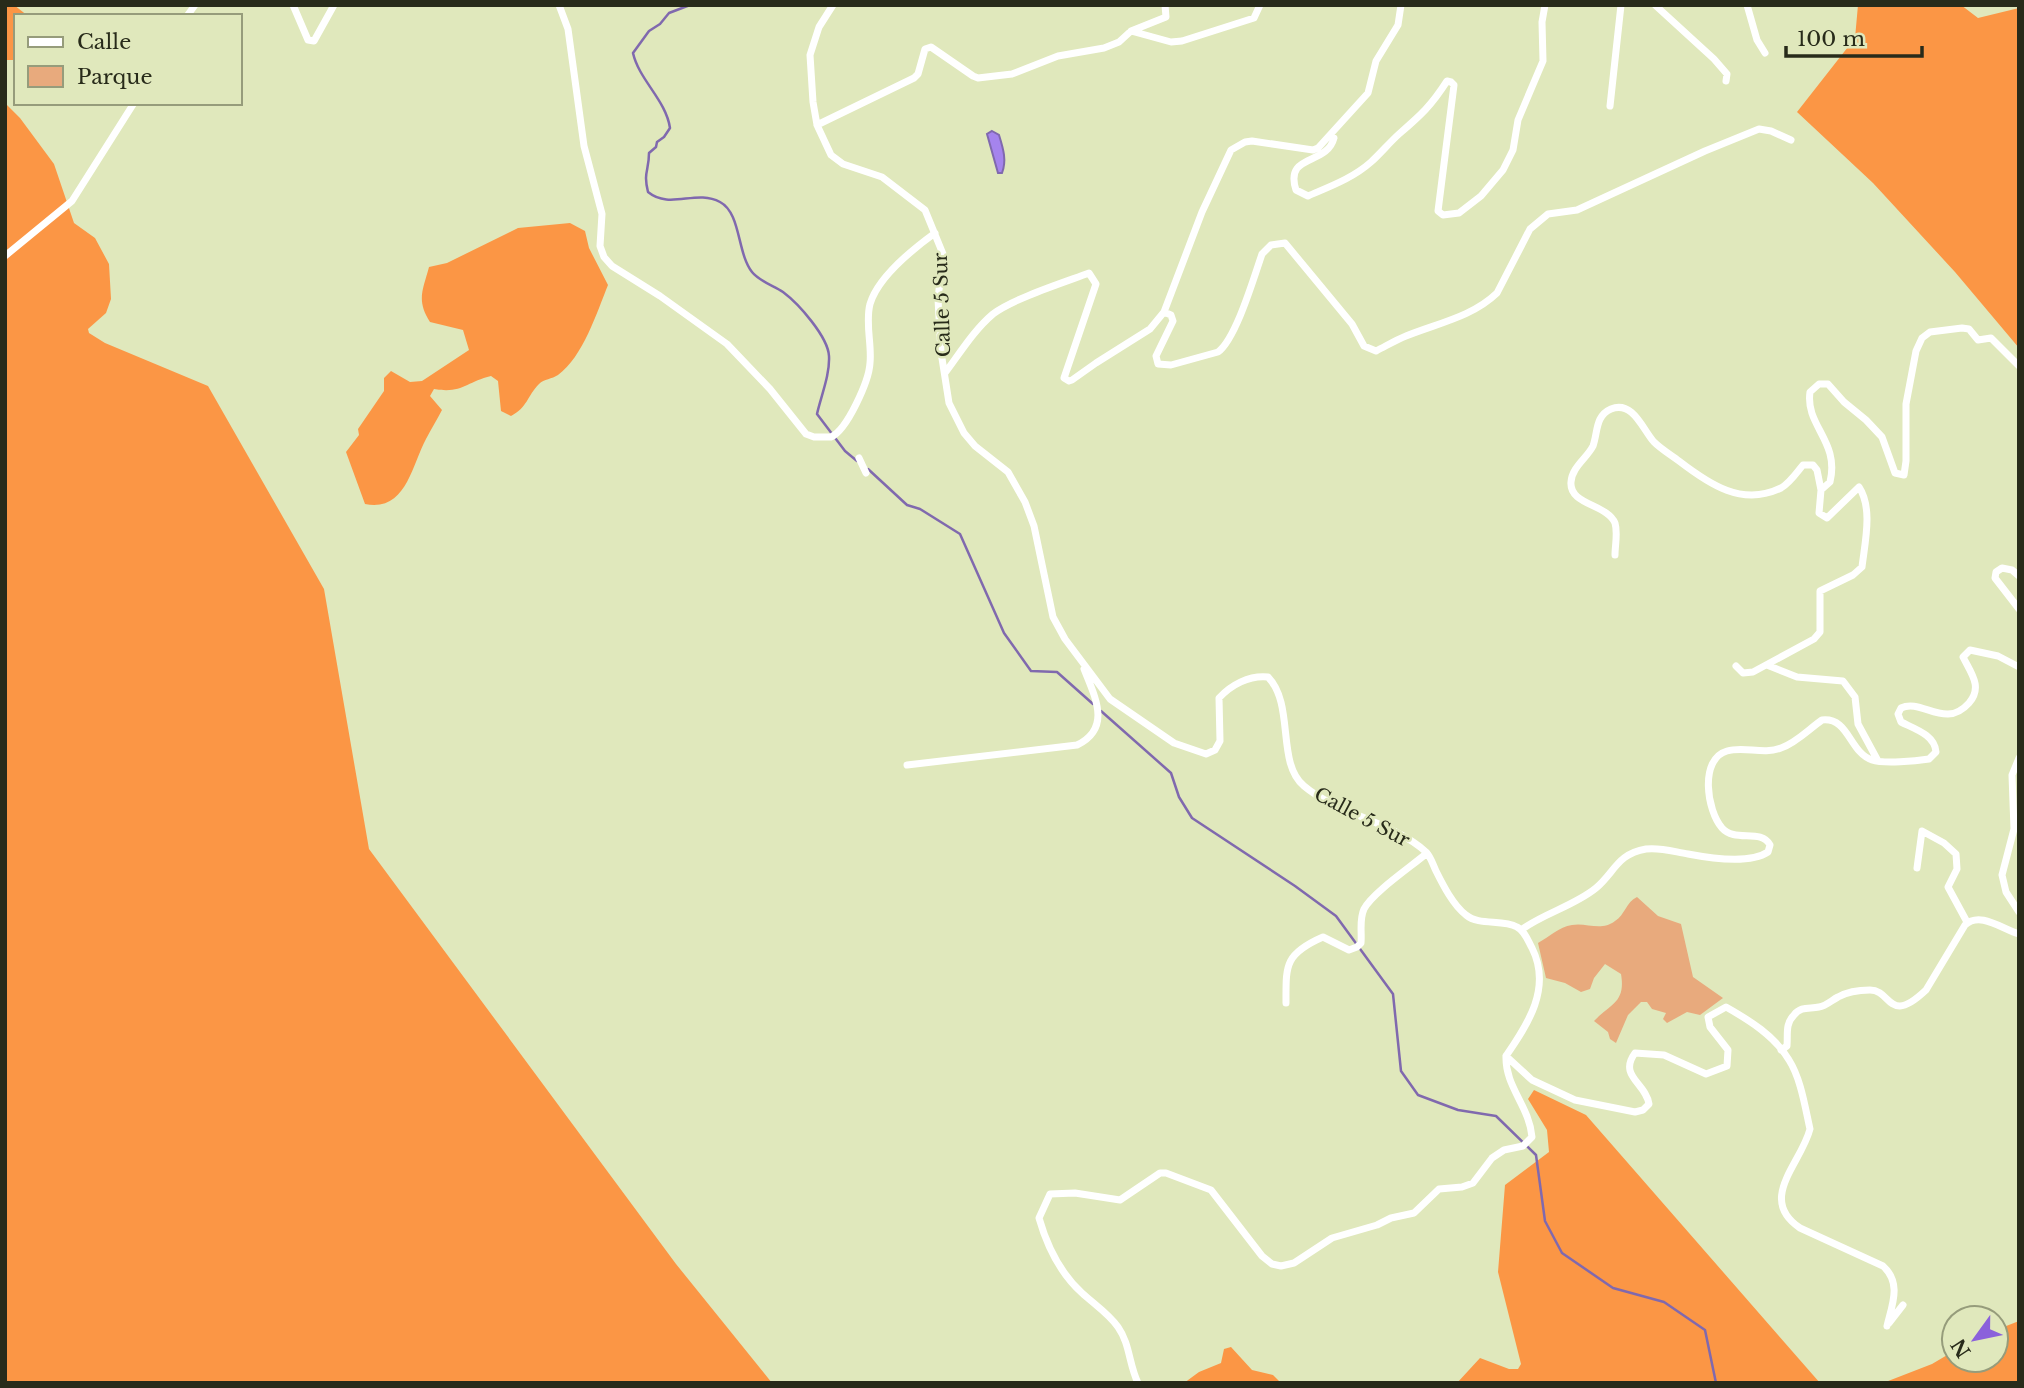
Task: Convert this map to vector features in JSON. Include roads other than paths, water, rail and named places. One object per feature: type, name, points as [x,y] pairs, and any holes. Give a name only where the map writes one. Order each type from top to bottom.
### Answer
[{"type":"street","points":[[293,5],[309,40],[312,41],[334,5]]},
{"type":"street","points":[[559,5],[568,29],[584,145],[602,214],[600,246],[604,257],[612,266],[727,344],[770,389],[806,433],[821,439],[833,436],[846,423],[868,375],[868,319],[871,302],[906,255],[935,233],[925,210],[895,186],[882,177],[843,164],[831,155],[817,125],[810,55],[819,27],[833,5]]},
{"type":"street","points":[[817,125],[914,78],[928,47],[978,78],[1012,74],[1058,56],[1104,48],[1119,42],[1135,27],[1161,21],[1167,16],[1165,5]]},
{"type":"street","points":[[1131,31],[1171,42],[1182,41],[1254,19],[1261,5]]},
{"type":"street","points":[[945,373],[979,328],[995,313],[1089,273],[1096,284],[1064,378],[1069,382],[1150,329],[1164,312],[1202,212],[1230,150],[1252,141],[1313,150],[1331,135],[1340,121],[1368,93],[1376,61],[1398,25],[1401,5]]},
{"type":"street","points":[[1331,135],[1334,138],[1331,146],[1322,154],[1299,164],[1295,171],[1296,190],[1303,195],[1308,196],[1342,181],[1371,162],[1419,119],[1432,106],[1447,81],[1451,82],[1454,85],[1438,211],[1443,215],[1460,213],[1481,196],[1503,170],[1513,150],[1518,120],[1543,61],[1542,22],[1545,5]]},
{"type":"street","points":[[1611,106],[1621,5]]},
{"type":"street","points":[[1655,5],[1714,60],[1727,75],[1726,81]]},
{"type":"street","points":[[1747,5],[1757,40],[1765,53]]},
{"type":"street","points":[[5,256],[72,201],[133,105]]},
{"type":"street","points":[[1164,312],[1171,315],[1172,321],[1156,356],[1158,364],[1171,365],[1218,352],[1233,332],[1262,254],[1271,245],[1285,243],[1352,324],[1364,346],[1376,351],[1404,337],[1466,314],[1489,301],[1497,293],[1530,229],[1548,214],[1577,210],[1705,150],[1759,130],[1771,131],[1791,140]]},
{"type":"street","name":"Calle 5 Sur","points":[[935,233],[943,254],[938,299],[949,403],[964,433],[975,446],[1009,472],[1034,526],[1052,617],[1083,665],[1110,699],[1174,743],[1206,754],[1215,750],[1220,741],[1219,698],[1229,687],[1259,676],[1268,677],[1275,685],[1284,713],[1293,772],[1302,785],[1427,853],[1462,912],[1470,918],[1514,925],[1521,930]]},
{"type":"street","points":[[1821,490],[1830,482],[1832,458],[1829,445],[1808,403],[1810,391],[1819,384],[1828,384],[1844,402],[1866,419],[1882,437],[1895,473],[1904,475],[1906,404],[1916,351],[1922,338],[1930,332],[1969,329],[1978,340],[1991,338],[2019,366]]},
{"type":"street","points":[[1615,555],[1614,521],[1607,512],[1578,498],[1572,490],[1571,480],[1592,446],[1596,426],[1604,414],[1614,408],[1628,410],[1641,421],[1656,443],[1708,484],[1734,493],[1765,494],[1784,486],[1803,465],[1814,465],[1821,490],[1819,513],[1828,518],[1859,487],[1866,498],[1866,540],[1862,567],[1853,575],[1820,591],[1820,632],[1814,639],[1753,672],[1743,673],[1737,666]]},
{"type":"street","points":[[859,458],[866,473]]},
{"type":"street","points":[[2019,576],[2012,570],[2002,568],[1996,572],[1995,578],[2019,609]]},
{"type":"street","points":[[1139,1383],[1132,1370],[1127,1342],[1118,1326],[1079,1291],[1054,1257],[1039,1218],[1050,1194],[1075,1193],[1120,1200],[1160,1173],[1183,1178],[1212,1190],[1262,1256],[1272,1265],[1281,1266],[1294,1263],[1332,1238],[1414,1213],[1439,1189],[1473,1183],[1492,1158],[1504,1150],[1525,1144],[1532,1136],[1531,1122],[1506,1072],[1506,1056],[1532,1015],[1539,996],[1534,953],[1521,930],[1536,919],[1598,887],[1624,858],[1644,849],[1736,859],[1756,858],[1766,854],[1770,848],[1768,840],[1729,834],[1713,813],[1707,791],[1711,772],[1718,757],[1727,751],[1777,750],[1789,745],[1822,720],[1827,720],[1841,726],[1856,750],[1871,760],[1925,760],[1934,755],[1937,748],[1931,740],[1901,722],[1899,710],[1903,706],[1910,705],[1934,713],[1950,714],[1965,706],[1977,689],[1963,657],[1972,649],[2007,659],[2019,667]]},
{"type":"street","points":[[907,765],[1077,745],[1092,734],[1100,715],[1083,665]]},
{"type":"street","points":[[1767,665],[1797,677],[1843,681],[1856,697],[1858,724],[1878,761]]},
{"type":"street","points":[[2019,758],[2012,775],[2014,829],[2002,875],[2006,892],[2019,912]]},
{"type":"street","points":[[1917,868],[1922,831],[1944,843],[1956,855],[1957,869],[1948,887],[1967,922]]},
{"type":"street","points":[[1286,1003],[1286,969],[1291,959],[1323,937],[1349,950],[1359,945],[1365,907],[1427,853]]},
{"type":"street","points":[[1781,1049],[1787,1046],[1787,1027],[1792,1016],[1799,1010],[1821,1007],[1841,995],[1870,990],[1881,992],[1888,1003],[1895,1006],[1918,998],[1926,990],[1967,922],[1972,919],[1981,919],[2019,934]]},
{"type":"street","points":[[1506,1056],[1532,1080],[1575,1100],[1635,1112],[1643,1110],[1649,1104],[1648,1097],[1629,1071],[1629,1060],[1635,1053],[1664,1055],[1706,1073],[1727,1066],[1728,1050],[1710,1027],[1708,1017],[1726,1007],[1749,1020],[1790,1060],[1810,1129],[1781,1190],[1783,1212],[1800,1228],[1888,1271],[1895,1285],[1887,1326],[1903,1305]]},
{"type":"waterway","points":[[690,5],[669,13],[660,24],[649,31],[633,53],[668,118],[670,128],[649,153],[646,176],[648,192],[656,197],[674,200],[702,197],[727,207],[752,272],[790,297],[812,321],[824,340],[829,363],[817,414],[845,451],[857,461]]},
{"type":"waterway","points":[[868,469],[907,505],[920,509],[960,534],[1004,633],[1031,671],[1057,672],[1093,704]]},
{"type":"waterway","points":[[1101,711],[1171,773],[1179,797],[1192,818],[1336,916],[1393,994],[1401,1071],[1418,1095],[1458,1110],[1496,1116],[1536,1155],[1545,1221],[1562,1253],[1613,1288],[1664,1302],[1705,1330],[1716,1383]]}]
